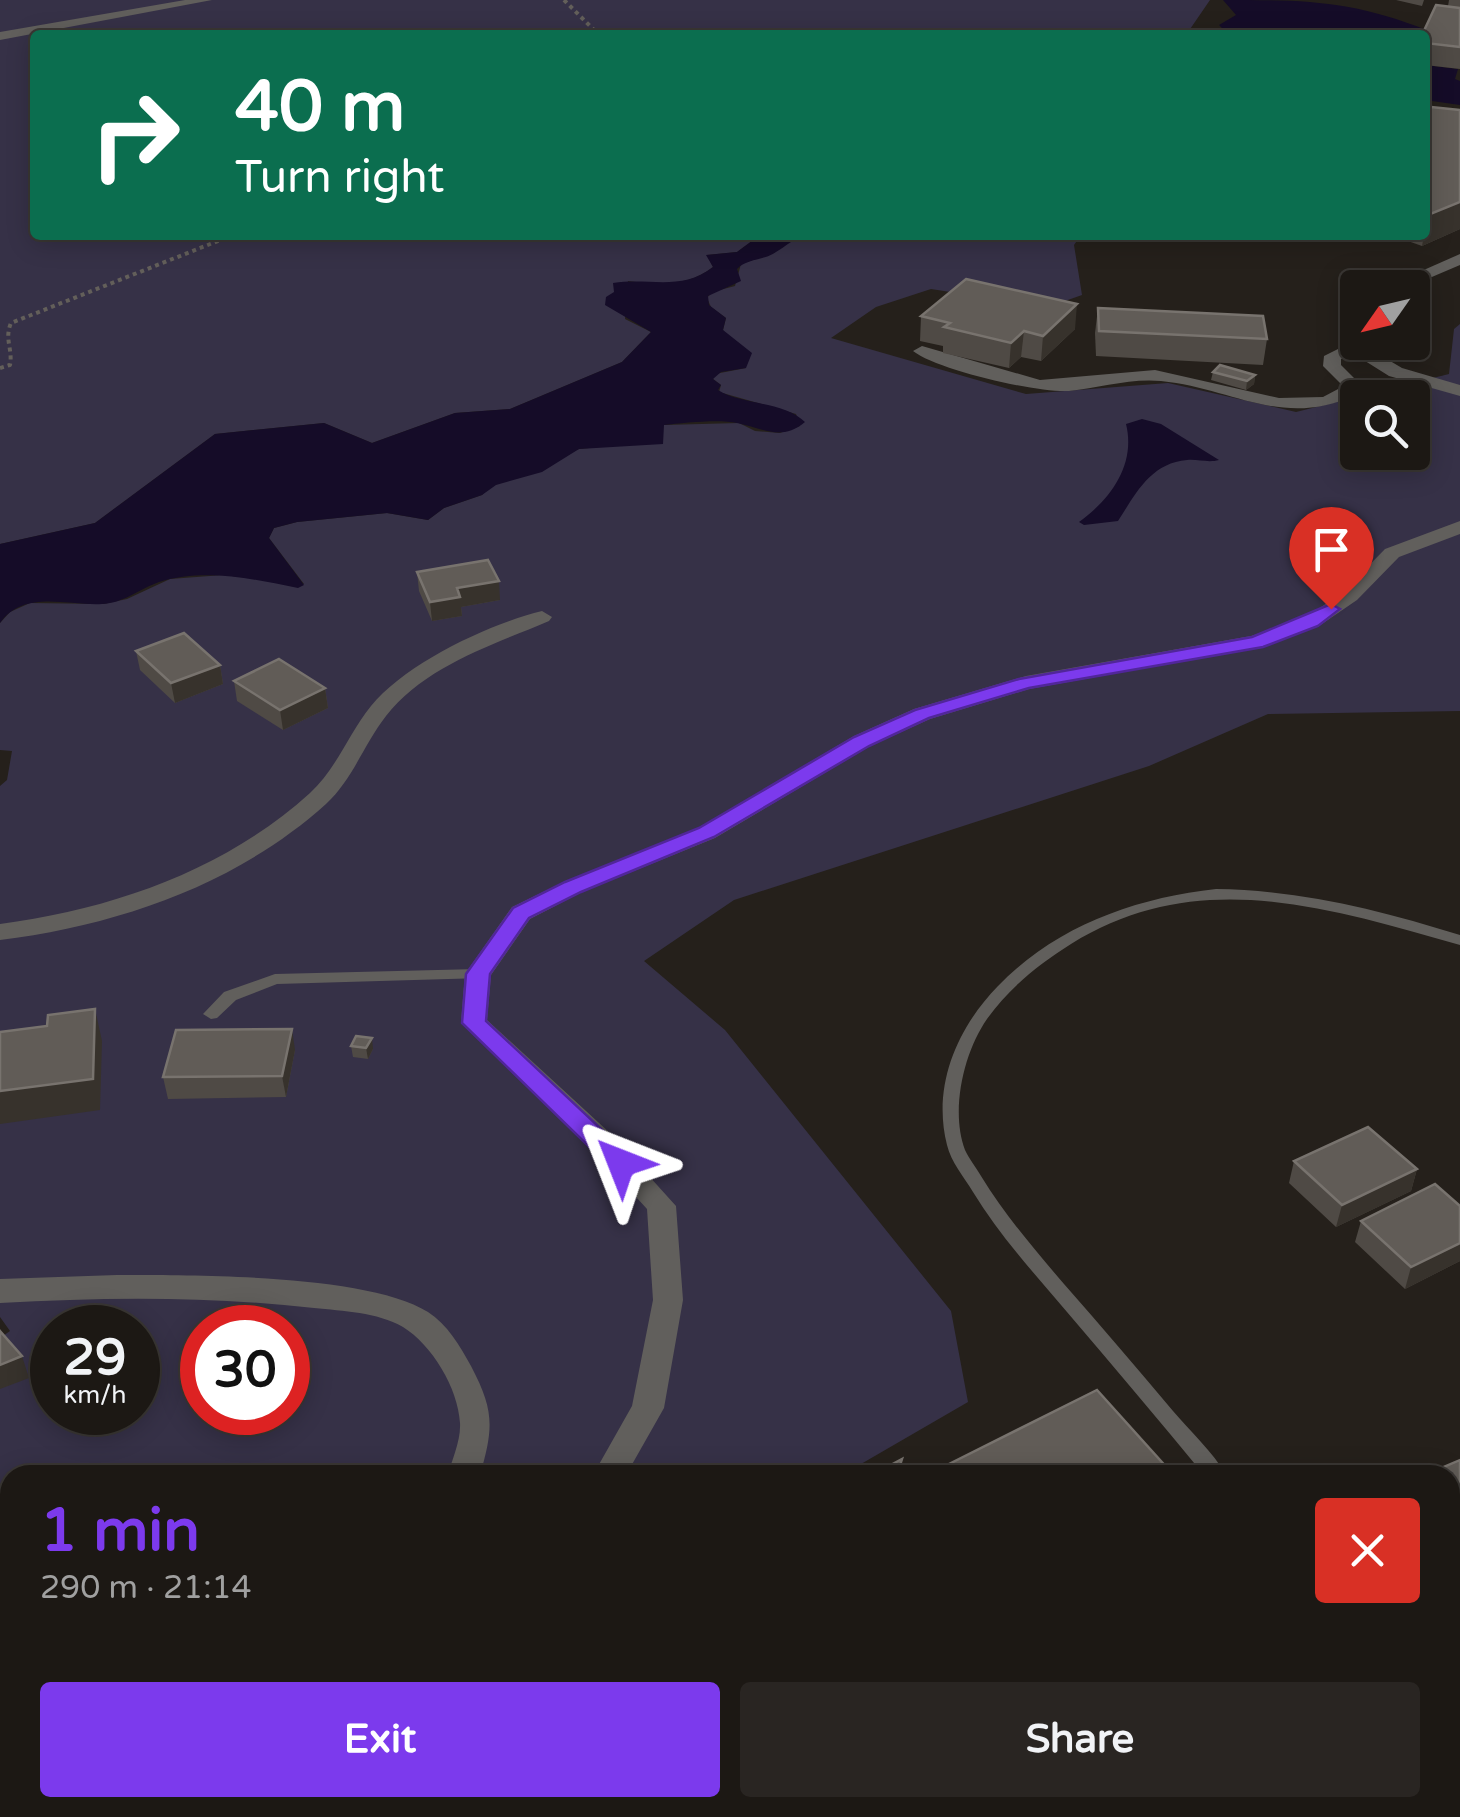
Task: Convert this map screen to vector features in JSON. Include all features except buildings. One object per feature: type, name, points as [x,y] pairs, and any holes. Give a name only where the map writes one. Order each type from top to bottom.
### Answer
[{"type":"street","points":[[34,30],[206,0]]},
{"type":"street","points":[[0,36],[30,31]]},
{"type":"street","points":[[1430,272],[1460,259]]},
{"type":"street","points":[[922,351],[1042,386],[1158,375],[1268,400],[1306,404],[1339,398],[1349,391],[1349,382],[1332,366],[1332,356],[1340,353]]},
{"type":"street","points":[[1373,360],[1460,391]]},
{"type":"street","points":[[615,1465],[648,1408],[668,1300],[661,1206],[600,1142],[474,1023],[478,974],[521,913],[573,887],[706,833],[862,741],[907,721],[1026,683],[1256,642],[1312,622],[1337,605],[1392,552],[1460,526]]},
{"type":"street","points":[[0,932],[40,928],[118,906],[203,875],[234,857],[280,830],[322,795],[387,701],[421,674],[542,617]]},
{"type":"street","points":[[0,1291],[136,1284],[272,1291],[394,1310],[420,1322],[470,1392],[476,1427],[466,1465]]},
{"type":"lane","points":[[1207,1465],[995,1216],[955,1146],[956,1066],[968,1034],[1001,992],[1043,956],[1097,924],[1149,902],[1216,894],[1280,897],[1387,918],[1460,940]]},
{"type":"lane","points":[[211,1014],[230,996],[275,979],[478,974]]},
{"type":"path","points":[[564,0],[596,30]]},
{"type":"path","points":[[0,368],[10,366],[12,355],[6,335],[11,323],[221,240]]},
{"type":"shaded area","points":[[0,0],[1210,0],[1189,30],[30,30],[30,240],[753,240],[737,252],[707,255],[713,267],[693,278],[662,284],[628,281],[625,319],[651,332],[622,362],[510,409],[455,413],[372,443],[324,423],[215,434],[95,523],[0,544]]},
{"type":"shaded area","points":[[1223,0],[1328,4],[1375,13],[1426,30],[1224,30],[1219,25],[1236,15]]},
{"type":"shaded area","points":[[1430,66],[1458,69],[1455,79],[1460,81],[1460,105],[1430,101]]},
{"type":"shaded area","points":[[753,240],[795,240],[771,255],[741,265],[737,269],[741,281],[708,296],[709,305],[726,318],[723,330],[752,353],[746,368],[721,372],[713,379],[721,385],[718,390],[727,395],[796,415],[805,422],[796,428],[771,432],[721,421],[664,425],[663,444],[579,449],[542,472],[496,485],[482,495],[444,508],[428,520],[387,513],[274,528],[269,538],[304,585],[298,588],[229,576],[176,578],[110,603],[47,602],[21,606],[0,623],[0,544],[95,523],[215,434],[324,423],[372,443],[455,413],[510,409],[622,362],[651,332],[605,305],[606,297],[614,292],[613,283],[689,279],[713,267],[706,255],[737,252]]},
{"type":"shaded area","points":[[792,240],[1078,240],[1074,245],[1082,295],[1048,307],[931,289],[876,307],[831,338],[1026,394],[1168,383],[1296,412],[1340,401],[1340,470],[1430,470],[1430,380],[1425,380],[1449,374],[1454,329],[1460,324],[1460,711],[1268,714],[1149,766],[734,900],[644,961],[725,1030],[951,1311],[968,1402],[859,1465],[0,1465],[0,1338],[10,1331],[0,1317],[0,786],[7,780],[12,751],[0,750],[0,623],[10,612],[30,603],[103,604],[127,599],[170,579],[223,575],[304,584],[269,538],[274,528],[387,513],[428,520],[444,508],[482,495],[490,487],[579,449],[630,444],[664,425],[739,423],[755,431],[780,433],[800,426],[796,414],[719,392],[721,385],[713,379],[715,374],[746,368],[723,330],[726,318],[711,307],[707,298],[712,292],[735,286],[741,264],[774,253]]},
{"type":"shaded area","points":[[1142,419],[1161,424],[1219,460],[1187,460],[1163,467],[1145,482],[1118,521],[1084,525],[1079,522],[1111,491],[1124,467],[1126,424]]},
{"type":"route","points":[[621,1163],[474,1023],[478,974],[521,913],[573,887],[706,833],[862,741],[922,714],[1026,683],[1256,642],[1312,622],[1331,609]]}]
